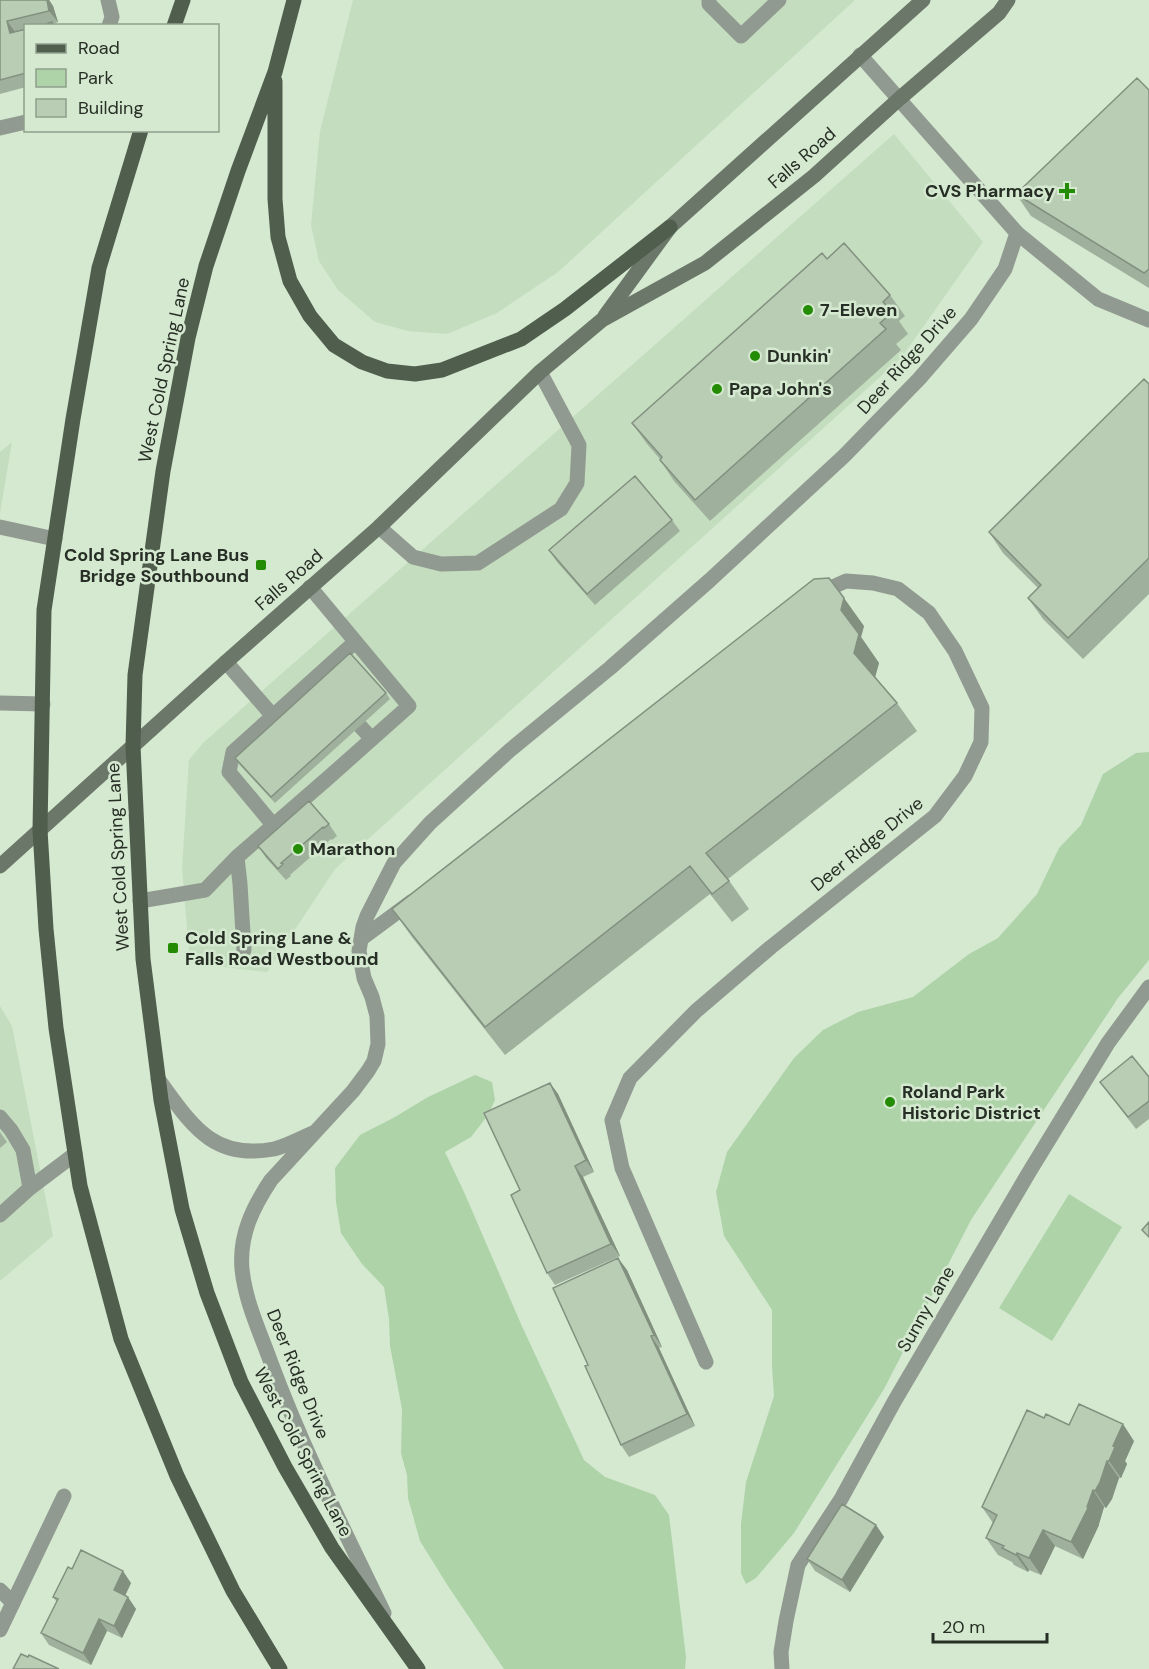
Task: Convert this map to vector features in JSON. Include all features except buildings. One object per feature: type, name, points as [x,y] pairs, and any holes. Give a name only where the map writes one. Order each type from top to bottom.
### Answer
[{"type":"main road","points":[[175,24],[183,0]]},
{"type":"main road","name":"West Cold Spring Lane","points":[[294,0],[275,72],[206,266],[188,338],[163,471],[135,675],[133,746],[143,959],[161,1101],[182,1209],[207,1293],[241,1382],[285,1467],[332,1548],[418,1669]]},
{"type":"main road","name":"Falls Road","points":[[602,320],[670,227],[923,0]]},
{"type":"main road","name":"Falls Road","points":[[0,866],[379,527],[540,372],[602,320],[705,263],[814,176],[999,13],[1008,0]]},
{"type":"main road","points":[[275,72],[278,237],[290,281],[310,316],[334,345],[362,362],[387,371],[415,374],[442,370],[521,339],[565,309],[670,227]]},
{"type":"main road","points":[[140,132],[99,268],[72,419],[44,610],[40,830],[43,895],[56,1028],[80,1186],[121,1339],[177,1476],[233,1591],[280,1669]]},
{"type":"street","points":[[108,0],[112,17],[110,24]]},
{"type":"street","points":[[709,0],[709,4],[741,36],[779,0]]},
{"type":"street","points":[[861,55],[1017,232],[1098,299],[1149,321]]},
{"type":"street","points":[[0,128],[24,122]]},
{"type":"street","name":"Deer Ridge Drive","points":[[396,1640],[320,1478],[277,1379],[250,1307],[242,1269],[244,1237],[252,1210],[271,1180],[362,1080],[374,1060],[378,1044],[378,1016],[360,965],[359,951],[367,916],[394,863],[430,823],[509,751],[618,661],[788,510],[919,379],[971,319],[1005,269],[1017,232]]},
{"type":"street","points":[[379,527],[413,557],[441,564],[478,563],[561,509],[576,483],[579,445],[540,372]]},
{"type":"street","points":[[0,527],[55,539]]},
{"type":"street","name":"Deer Ridge Drive","points":[[706,1362],[622,1168],[612,1120],[630,1078],[696,1011],[771,947],[935,816],[965,776],[981,742],[982,708],[955,651],[929,613],[898,588],[846,581],[803,601]]},
{"type":"street","points":[[140,902],[205,890],[237,857],[409,706],[310,587]]},
{"type":"street","points":[[274,826],[229,772],[233,752],[277,721],[321,681],[354,642]]},
{"type":"street","points":[[226,662],[277,721]]},
{"type":"street","points":[[0,703],[43,704]]},
{"type":"street","points":[[360,726],[372,739]]},
{"type":"street","points":[[316,765],[328,778]]},
{"type":"street","points":[[237,857],[244,950]]},
{"type":"street","points":[[360,939],[424,892]]},
{"type":"street","name":"Sunny Lane","points":[[782,1669],[786,1621],[798,1565],[841,1499],[894,1402],[1034,1164],[1108,1043],[1149,987]]},
{"type":"street","name":"Deer Ridge Drive","points":[[158,1079],[194,1127],[213,1141],[231,1149],[256,1151],[276,1148],[318,1130]]},
{"type":"street","points":[[0,1117],[23,1150],[30,1188]]},
{"type":"street","points":[[0,1215],[30,1188],[75,1154]]},
{"type":"street","points":[[0,1630],[64,1496]]},
{"type":"street","points":[[0,1590],[13,1603]]},
{"type":"shaded area","points":[[353,0],[855,0],[558,272],[497,313],[447,334],[408,331],[375,322],[338,290],[319,261],[311,225],[320,131]]},
{"type":"shaded area","points":[[894,134],[983,242],[901,358],[335,869],[267,972],[190,963],[182,868],[189,760],[203,743]]},
{"type":"shaded area","points":[[12,442],[0,513],[0,452]]},
{"type":"shaded area","points":[[0,1006],[12,1026],[53,1236],[0,1281]]},
{"type":"green space","points":[[1149,752],[1149,960],[1118,998],[971,1220],[884,1389],[794,1533],[756,1578],[746,1584],[741,1573],[741,1524],[746,1482],[774,1396],[772,1310],[724,1236],[716,1192],[727,1152],[794,1058],[823,1030],[858,1012],[913,997],[969,954],[998,938],[1037,894],[1059,848],[1081,825],[1103,774],[1136,753]]},
{"type":"green space","points":[[475,1075],[492,1082],[495,1100],[488,1115],[471,1137],[445,1152],[584,1460],[605,1477],[655,1495],[669,1515],[686,1657],[685,1669],[504,1669],[420,1541],[408,1498],[407,1475],[401,1453],[402,1409],[390,1346],[384,1287],[362,1264],[341,1233],[336,1202],[335,1168],[360,1135],[428,1097]]},
{"type":"green space","points":[[1069,1194],[1122,1227],[1052,1341],[999,1308]]},
{"type":"place","name":"CVS Pharmacy","points":[[1067,191]]},
{"type":"place","name":"7-Eleven","points":[[808,310]]},
{"type":"place","name":"Dunkin'","points":[[755,356]]},
{"type":"place","name":"Papa John's","points":[[717,389]]},
{"type":"place","name":"Cold Spring Lane Bus Bridge Southbound","points":[[261,565]]},
{"type":"place","name":"Marathon","points":[[298,849]]},
{"type":"place","name":"Cold Spring Lane & Falls Road Westbound","points":[[173,948]]},
{"type":"place","name":"Roland Park Historic District","points":[[890,1102]]}]
